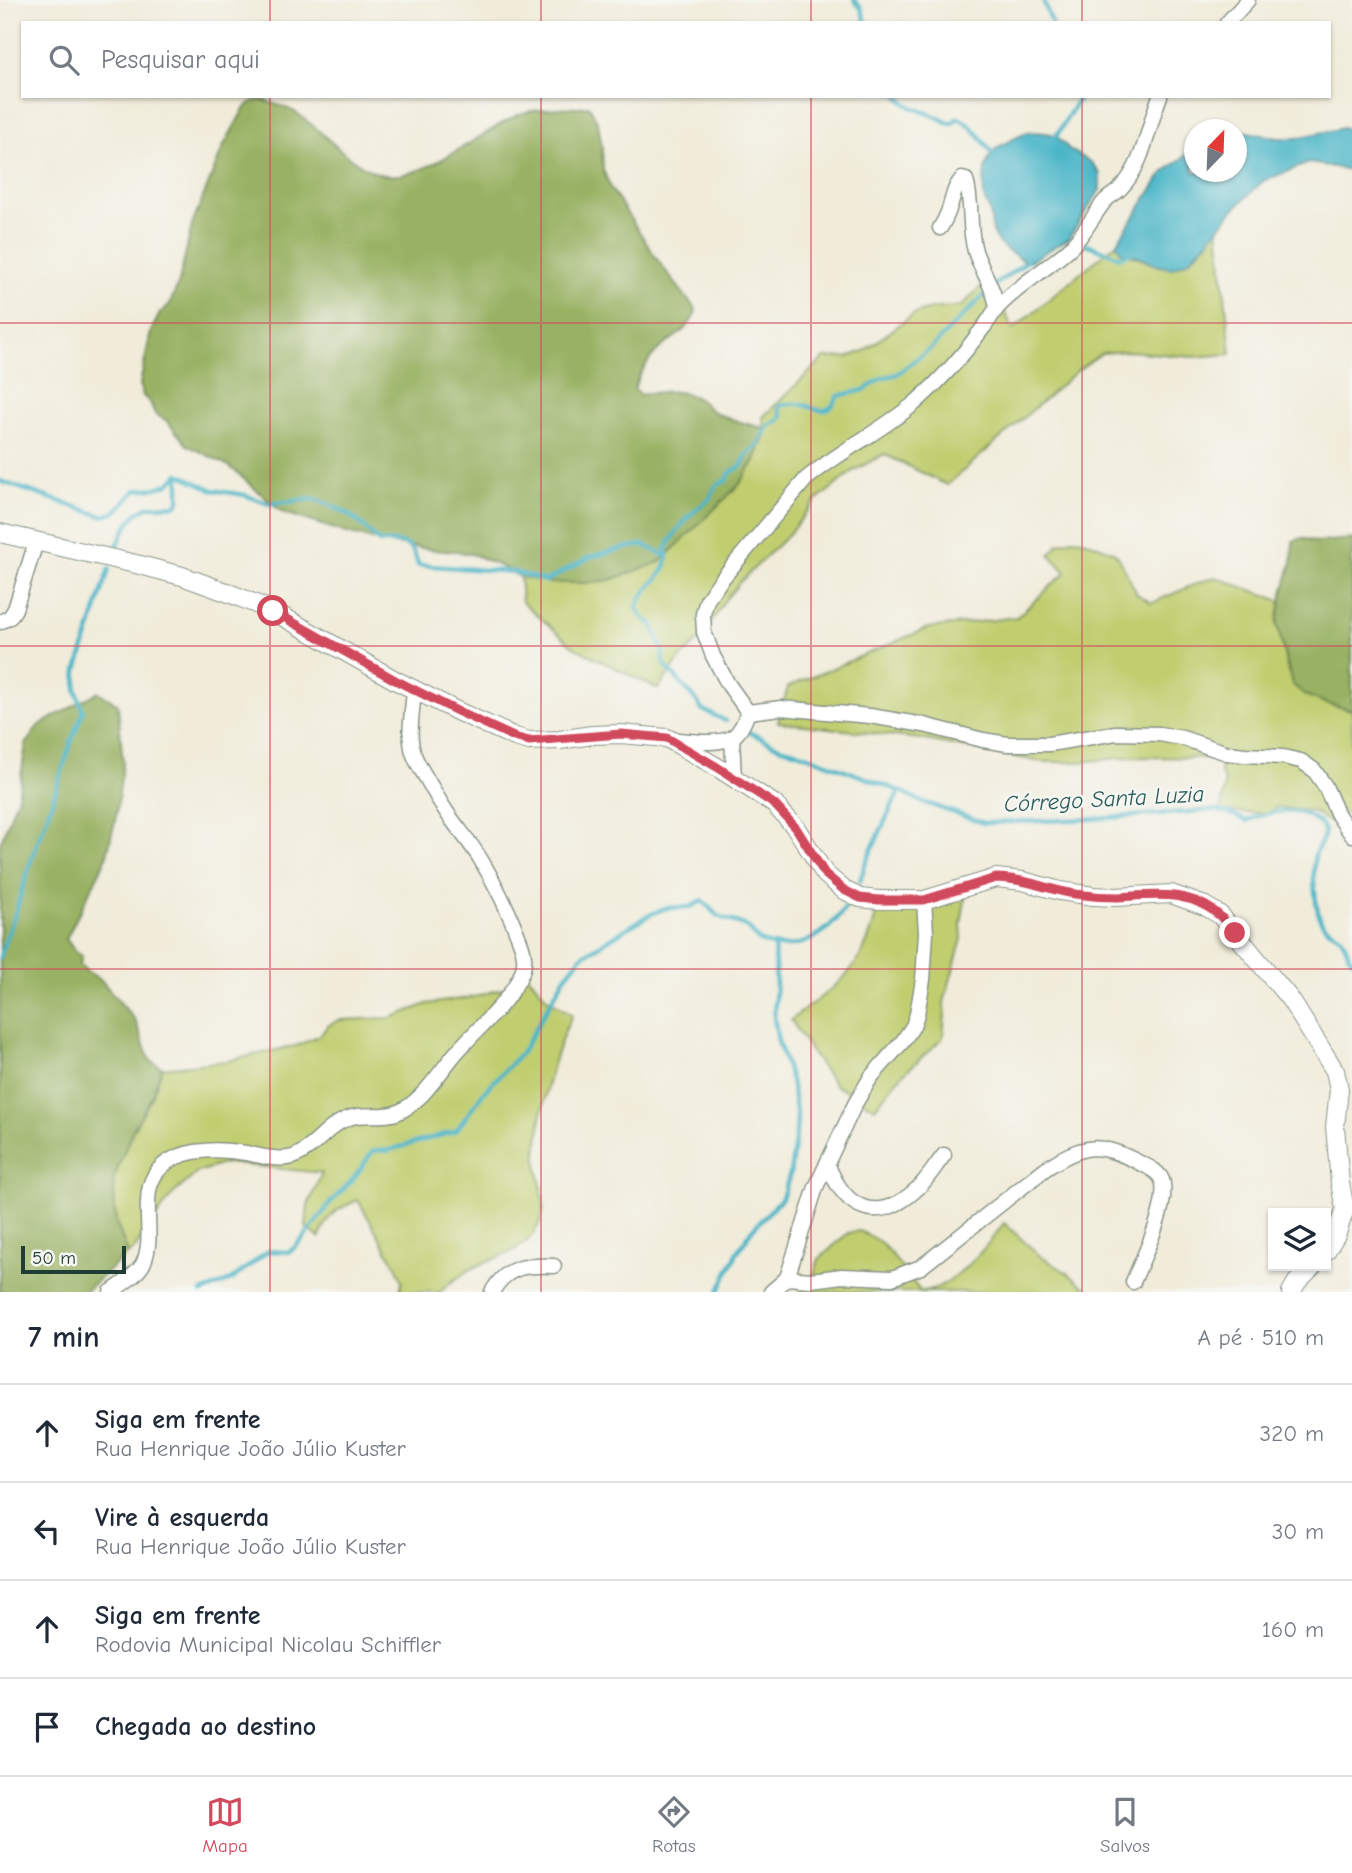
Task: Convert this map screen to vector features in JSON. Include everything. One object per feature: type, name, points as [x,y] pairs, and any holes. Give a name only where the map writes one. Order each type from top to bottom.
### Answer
[{"type":"street","points":[[1229,21],[1248,0]]},
{"type":"street","points":[[748,712],[724,677],[707,642],[703,614],[707,600],[806,479],[917,401],[983,329],[997,307],[1071,247],[1103,203],[1120,189],[1142,152],[1159,98]]},
{"type":"street","points":[[940,229],[955,189],[962,179],[966,180],[971,201],[971,233],[975,250],[996,297],[997,307]]},
{"type":"street","points":[[0,533],[182,576],[229,593],[273,611],[414,690],[486,725],[529,741],[621,734],[707,741],[732,737],[743,726],[748,712]]},
{"type":"street","points":[[0,622],[10,617],[15,609],[36,542]]},
{"type":"street","points":[[111,1292],[138,1271],[143,1263],[149,1240],[149,1189],[155,1174],[167,1162],[183,1154],[200,1152],[232,1152],[277,1158],[296,1156],[333,1126],[350,1117],[392,1115],[405,1109],[422,1095],[505,1000],[523,970],[521,943],[496,887],[481,859],[448,814],[416,761],[411,747],[414,690]]},
{"type":"street","points":[[748,712],[781,708],[870,716],[925,725],[1008,744],[1049,744],[1116,733],[1159,733],[1227,753],[1283,757],[1301,761],[1314,770],[1352,835]]},
{"type":"street","points":[[732,737],[734,778]]},
{"type":"street","points":[[667,738],[774,804],[788,816],[825,874],[844,890],[860,898],[924,900],[996,878],[1006,878],[1093,896],[1171,894],[1205,906],[1220,915],[1290,999],[1335,1071],[1339,1089],[1335,1128],[1345,1209],[1338,1233],[1331,1244]]},
{"type":"street","points":[[771,1292],[787,1278],[816,1187],[855,1104],[871,1077],[903,1041],[917,1014],[923,980],[926,933],[924,900]]},
{"type":"street","points":[[787,1278],[892,1278],[921,1267],[1054,1162],[1074,1151],[1098,1147],[1113,1150],[1152,1168],[1162,1178],[1164,1187],[1160,1209],[1151,1240],[1133,1282]]},
{"type":"street","points":[[827,1163],[848,1198],[853,1203],[873,1210],[905,1198],[920,1185],[944,1155]]},
{"type":"street","points":[[492,1292],[496,1284],[510,1271],[528,1265],[554,1266]]},
{"type":"street","points":[[1291,1292],[1308,1271]]},
{"type":"green space","points":[[263,100],[298,114],[357,163],[380,174],[396,175],[414,172],[432,164],[520,114],[543,109],[589,106],[598,123],[603,170],[611,189],[659,262],[696,310],[689,324],[651,358],[634,388],[641,395],[679,392],[693,396],[718,414],[764,428],[765,435],[754,462],[739,485],[660,562],[611,580],[552,583],[520,577],[475,555],[382,542],[282,512],[229,466],[187,445],[166,420],[155,414],[150,402],[143,396],[140,384],[151,331],[160,313],[170,304],[179,282],[192,225],[224,145],[244,109],[253,101]]},
{"type":"green space","points":[[1218,229],[1231,354],[1193,357],[1129,351],[1102,353],[1078,370],[947,485],[884,454],[853,471],[816,501],[787,536],[740,582],[725,600],[703,636],[680,659],[658,689],[575,648],[522,602],[520,577],[552,583],[754,462],[765,435],[763,417],[824,358],[848,357],[864,351],[914,314],[931,309],[962,306],[988,279],[1013,329],[1116,244],[1121,252],[1159,266],[1177,266],[1193,257]]},
{"type":"green space","points":[[1302,538],[1316,542],[1352,539],[1352,710],[1305,695],[1292,684],[1277,623],[1292,562],[1293,541]]},
{"type":"green space","points":[[1072,539],[1083,540],[1114,552],[1137,594],[1152,603],[1215,577],[1281,601],[1277,623],[1288,672],[1305,695],[1352,710],[1352,809],[1329,822],[1314,812],[1275,807],[1271,814],[1220,813],[1225,784],[1220,770],[1222,758],[1129,757],[1081,762],[1042,762],[920,739],[778,722],[788,687],[928,628],[1017,617],[1066,572],[1050,555],[1058,544]]},
{"type":"green space","points":[[98,692],[118,704],[123,764],[116,816],[106,859],[66,939],[82,956],[80,964],[85,970],[101,980],[135,1020],[149,1059],[162,1068],[113,1180],[116,1222],[128,1254],[84,1292],[0,1292],[0,844],[18,796],[26,744],[38,726]]},
{"type":"green space","points":[[966,894],[961,924],[962,939],[944,1002],[943,1038],[897,1080],[875,1108],[835,1085],[791,1020],[852,969],[864,948],[878,907],[913,908],[939,905]]},
{"type":"green space","points":[[527,974],[546,997],[572,1015],[553,1065],[541,1119],[537,1162],[543,1213],[535,1232],[521,1246],[465,1272],[440,1292],[400,1292],[402,1281],[396,1266],[358,1200],[334,1213],[319,1238],[306,1227],[308,1205],[322,1173],[226,1163],[198,1172],[172,1195],[128,1254],[116,1222],[113,1180],[162,1068],[227,1061],[299,1045],[320,1035],[329,1025],[339,1020],[391,1018],[427,1004],[474,997],[514,985]]},
{"type":"green space","points":[[1004,1223],[1039,1255],[1091,1292],[921,1292],[938,1287],[956,1275],[983,1250]]},
{"type":"green space","points":[[860,1231],[880,1242],[921,1292],[800,1292],[813,1276],[819,1259],[848,1233]]},
{"type":"water","points":[[1352,128],[1352,170],[1309,163],[1263,181],[1188,261],[1172,268],[1121,252],[1116,244],[1163,173],[1184,157],[1184,182],[1247,182],[1247,132],[1278,138],[1296,138]]},
{"type":"water","points":[[1028,132],[1055,135],[1069,149],[1092,163],[1100,174],[1100,190],[1068,239],[1026,262],[996,240],[984,187],[985,169],[991,154]]},
{"type":"waterway","points":[[854,0],[861,8],[865,21]]},
{"type":"waterway","points":[[1043,0],[1051,21]]},
{"type":"waterway","points":[[900,98],[911,107],[951,124],[958,118],[963,121],[994,155]]},
{"type":"waterway","points":[[1054,140],[1079,98]]},
{"type":"waterway","name":"Córrego Santa Luzia","points":[[1086,244],[1120,257],[1133,252]]},
{"type":"waterway","name":"Córrego Santa Luzia","points":[[996,284],[1026,262],[1028,257]]},
{"type":"waterway","name":"Córrego Santa Luzia","points":[[726,721],[701,709],[667,668],[652,624],[643,618],[637,608],[644,593],[665,566],[666,549],[670,542],[691,515],[710,499],[717,485],[726,481],[730,473],[741,466],[747,455],[758,445],[768,426],[782,417],[780,406],[798,404],[818,410],[829,409],[838,396],[864,390],[882,378],[897,374],[931,348],[986,293]]},
{"type":"waterway","points":[[179,474],[213,490],[245,495],[269,504],[318,500],[345,512],[379,542],[408,546],[418,565],[514,572],[546,581],[590,557],[629,547],[644,545],[668,557]]},
{"type":"waterway","points":[[0,481],[102,516],[114,513],[136,490],[168,484],[179,474]]},
{"type":"waterway","points":[[116,548],[130,521],[140,511],[147,507],[177,505],[179,475]]},
{"type":"waterway","points":[[0,957],[83,712],[76,689],[77,670],[109,569]]},
{"type":"waterway","name":"Córrego Santa Luzia","points":[[749,732],[779,747],[984,823],[1093,819],[1216,810],[1247,821],[1274,812],[1302,813],[1318,822],[1324,831],[1314,862],[1321,922],[1342,938],[1352,960]]},
{"type":"waterway","points":[[860,881],[899,791]]},
{"type":"waterway","points":[[202,1292],[231,1280],[268,1251],[288,1252],[293,1249],[354,1178],[372,1152],[386,1151],[456,1131],[483,1093],[522,1052],[565,977],[582,956],[649,915],[666,908],[690,907],[702,901],[717,915],[747,927],[759,941],[775,946],[788,946],[800,944],[822,932],[848,904]]},
{"type":"waterway","points":[[718,1292],[752,1230],[782,1198],[790,1174],[797,1117],[791,1080],[778,1041],[774,1017],[774,945]]},
{"type":"route","points":[[273,611],[395,680],[514,737],[529,741],[621,734],[667,738],[774,804],[788,816],[825,874],[844,890],[860,898],[924,900],[996,878],[1006,878],[1093,896],[1171,894],[1205,906],[1220,915],[1235,933]]}]
